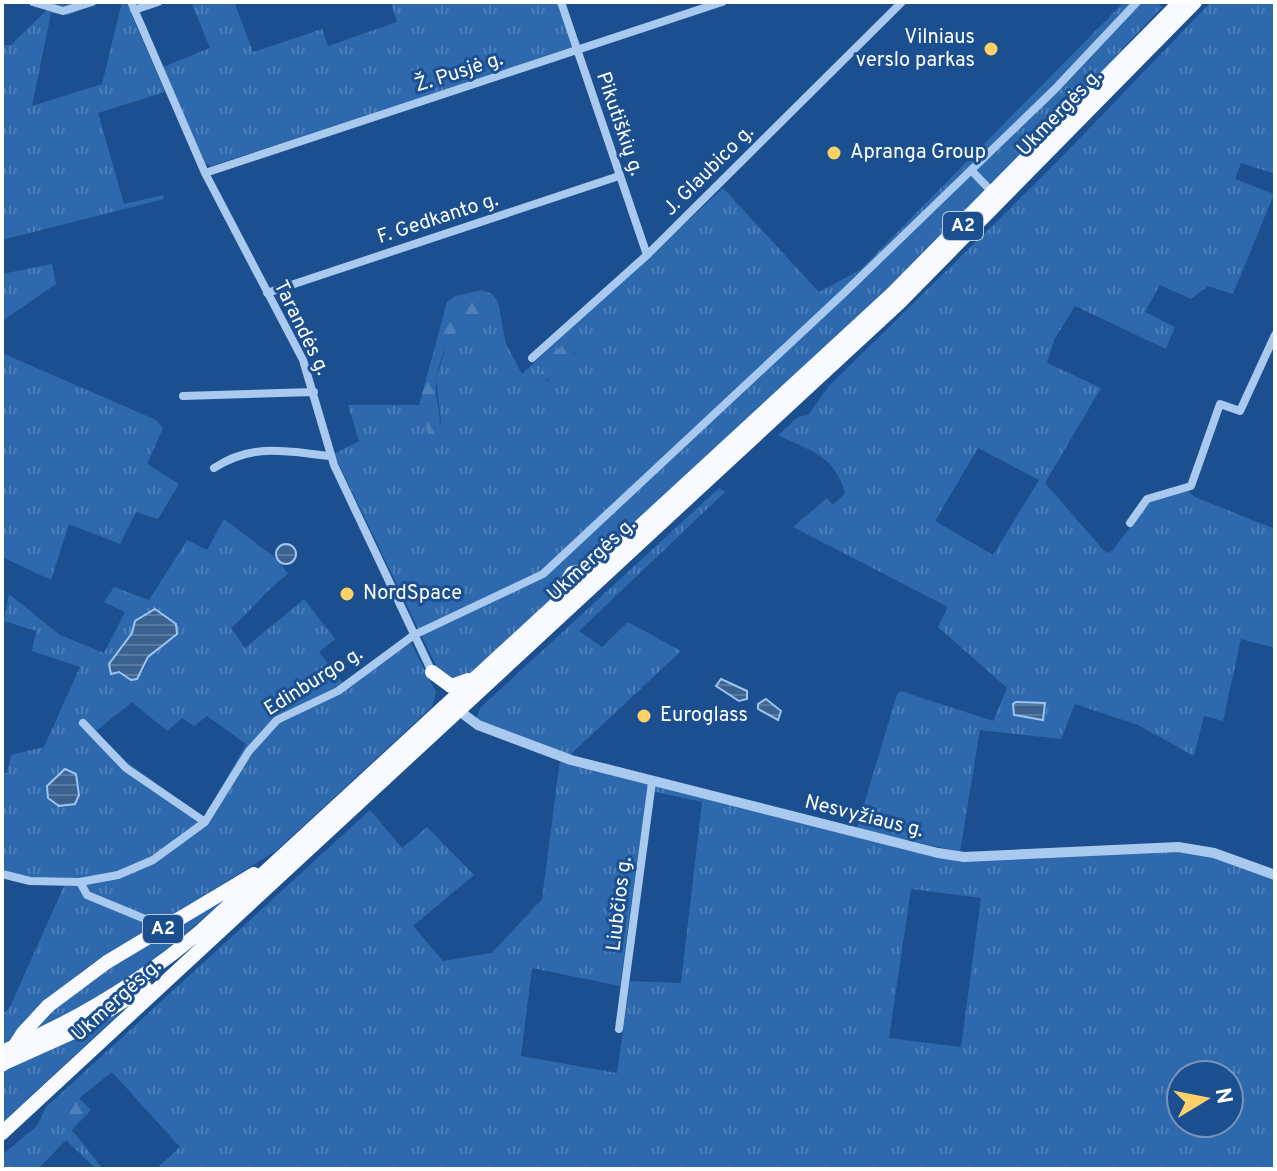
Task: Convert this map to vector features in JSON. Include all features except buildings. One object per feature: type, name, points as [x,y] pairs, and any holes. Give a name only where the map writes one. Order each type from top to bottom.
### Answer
[{"type":"highway","name":"Ukmergės g.","points":[[281,858],[550,611],[572,573],[581,571],[586,577],[841,343],[994,195],[1180,2]]},
{"type":"highway","name":"Ukmergės g.","points":[[2,1133],[221,934],[911,291],[1195,2]]},
{"type":"highway","points":[[568,610],[587,584],[586,577]]},
{"type":"highway","points":[[432,672],[445,684],[454,686],[488,667]]},
{"type":"highway","points":[[422,728],[440,697],[432,672]]},
{"type":"highway","points":[[2,1052],[66,1024],[137,981],[179,949],[281,858]]},
{"type":"highway","name":"A2","points":[[2,1064],[23,1033],[48,1006],[85,976],[281,858]]},
{"type":"highway","points":[[2,1064],[80,1029],[221,934]]},
{"type":"street","points":[[33,2],[63,11],[92,2]]},
{"type":"street","points":[[133,6],[158,2]]},
{"type":"street","name":"Pikutiškių g.","points":[[561,2],[647,255]]},
{"type":"street","name":"Ž. Pusjė g.","points":[[205,173],[722,2]]},
{"type":"street","name":"J. Glaubico g.","points":[[532,358],[647,255],[902,2]]},
{"type":"street","name":"Edinburgo g.","points":[[2,874],[30,881],[80,882],[118,875],[153,860],[205,822],[249,751],[277,720],[338,691],[414,635],[543,574],[971,170],[1137,2]]},
{"type":"street","name":"Tarandės g.","points":[[133,6],[205,173],[298,349],[314,392],[331,456],[432,672]]},
{"type":"street","points":[[971,170],[994,195]]},
{"type":"street","name":"F. Gedkanto g.","points":[[267,293],[619,176]]},
{"type":"street","points":[[1130,523],[1147,499],[1191,486],[1220,404],[1240,411],[1275,335]]},
{"type":"street","points":[[183,396],[314,392]]},
{"type":"street","points":[[214,468],[239,453],[255,450],[331,456]]},
{"type":"street","name":"Nesvyžiaus g.","points":[[458,710],[478,725],[550,752],[652,782],[964,857],[1178,847],[1214,853],[1275,875]]},
{"type":"street","points":[[83,723],[126,768],[205,822]]},
{"type":"street","name":"Liubčios g.","points":[[619,1029],[652,782]]},
{"type":"street","points":[[80,882],[87,895],[150,921],[157,932]]},
{"type":"green space","points":[[101,2],[69,15],[51,13],[32,106],[102,84],[122,2],[126,2],[165,92],[98,113],[124,204],[163,195],[164,199],[2,240],[2,45],[11,45],[54,3]]},
{"type":"green space","points":[[191,2],[234,2],[253,52],[322,29],[328,46],[397,22],[391,2],[557,2],[573,49],[211,166],[205,163],[163,67],[210,48]]},
{"type":"green space","points":[[1124,2],[1155,2],[1162,7],[1053,124],[866,310],[463,681],[458,683],[438,670],[334,454],[359,441],[348,405],[419,405],[432,446],[441,422],[436,379],[449,336],[486,320],[498,302],[506,344],[522,374],[723,188],[819,292],[860,270]],"holes":[[[577,352],[548,380],[536,383],[550,361]]]},
{"type":"green space","points":[[1211,2],[1275,2],[1275,174],[1241,163],[1235,179],[1274,194],[1233,294],[1208,286],[1191,299],[1160,285],[1145,312],[1175,327],[1166,349],[1075,306],[1054,340],[1047,363],[1101,388],[1045,483],[1106,553],[1112,551],[1151,500],[1188,491],[1195,497],[1275,529],[1275,648],[1241,639],[1223,721],[1204,716],[1194,756],[1138,725],[1075,704],[1061,739],[980,730],[960,852],[857,828],[897,694],[901,691],[993,721],[1007,688],[938,627],[948,607],[793,527],[827,498],[833,505],[845,493],[828,462],[778,435],[798,417],[808,415],[829,386],[1052,167]],"holes":[[[978,448],[1039,480],[993,555],[935,521]]]},
{"type":"green space","points":[[52,264],[56,284],[2,321],[2,274]]},
{"type":"green space","points":[[482,290],[492,294],[498,302],[485,320],[449,336],[436,379],[440,423],[437,440],[432,447],[419,405],[447,302],[455,296]]},
{"type":"green space","points":[[567,343],[577,348],[571,359],[554,375],[535,383],[552,353]]},
{"type":"green space","points":[[2,353],[156,420],[163,428],[147,464],[179,484],[158,519],[136,512],[120,544],[69,524],[51,580],[2,557]]},
{"type":"green space","points":[[719,488],[725,492],[579,631],[602,647],[628,622],[681,651],[570,755],[476,719],[480,708]]},
{"type":"green space","points":[[224,519],[278,560],[288,574],[231,628],[245,648],[304,599],[335,639],[319,652],[347,688],[411,643],[436,692],[432,707],[276,851],[84,969],[30,1015],[2,1045],[2,1014],[9,1009],[64,886],[2,870],[2,773],[7,773],[11,755],[44,747],[80,667],[32,651],[36,631],[4,621],[9,594],[60,635],[104,653],[125,612],[104,602],[114,587],[149,600],[187,540],[207,550]],"holes":[[[134,624],[151,653],[144,670],[131,680],[109,664],[132,633]],[[132,702],[167,731],[182,718],[194,726],[207,716],[246,744],[204,818],[127,762],[96,731]]]},
{"type":"green space","points":[[495,621],[461,655],[457,654],[458,648]]},
{"type":"green space","points":[[560,760],[944,859],[1164,850],[1220,858],[1275,880],[1275,1169],[156,1169],[180,1147],[112,1072],[59,1114],[103,1169],[96,1169],[66,1140],[38,1169],[2,1169],[2,1155],[37,1126],[46,1107],[370,810],[402,848],[427,827],[474,875],[413,926],[443,961],[492,953],[542,899]],"holes":[[[647,790],[702,802],[681,983],[630,981],[617,1073],[521,1056],[532,968],[620,986]],[[911,889],[981,898],[961,1047],[889,1038]]]},
{"type":"green space","points":[[228,896],[134,973],[84,1005],[30,1033],[74,992],[98,975]]},
{"type":"green space","points":[[121,1012],[2,1123],[2,1078],[6,1068],[50,1050]]},
{"type":"green space","points":[[79,1098],[91,1110],[71,1131],[58,1112]]},
{"type":"shaded area","points":[[282,544],[290,544],[296,554],[290,564],[282,564],[276,558],[276,550]]},
{"type":"shaded area","points":[[155,609],[176,624],[177,634],[148,657],[137,679],[131,680],[119,672],[111,674],[109,664],[132,633],[135,621]]},
{"type":"shaded area","points":[[721,679],[747,691],[747,699],[739,701],[716,686]]},
{"type":"shaded area","points":[[766,699],[781,711],[778,720],[758,709],[758,704]]},
{"type":"shaded area","points":[[1045,703],[1043,720],[1014,715],[1013,704]]},
{"type":"shaded area","points":[[65,769],[76,774],[79,795],[75,804],[59,806],[48,798],[47,786]]},
{"type":"place","name":"Vilniaus verslo parkas","points":[[991,49]]},
{"type":"place","name":"Apranga Group","points":[[834,153]]},
{"type":"place","name":"NordSpace","points":[[347,594]]},
{"type":"place","name":"Euroglass","points":[[644,716]]}]
